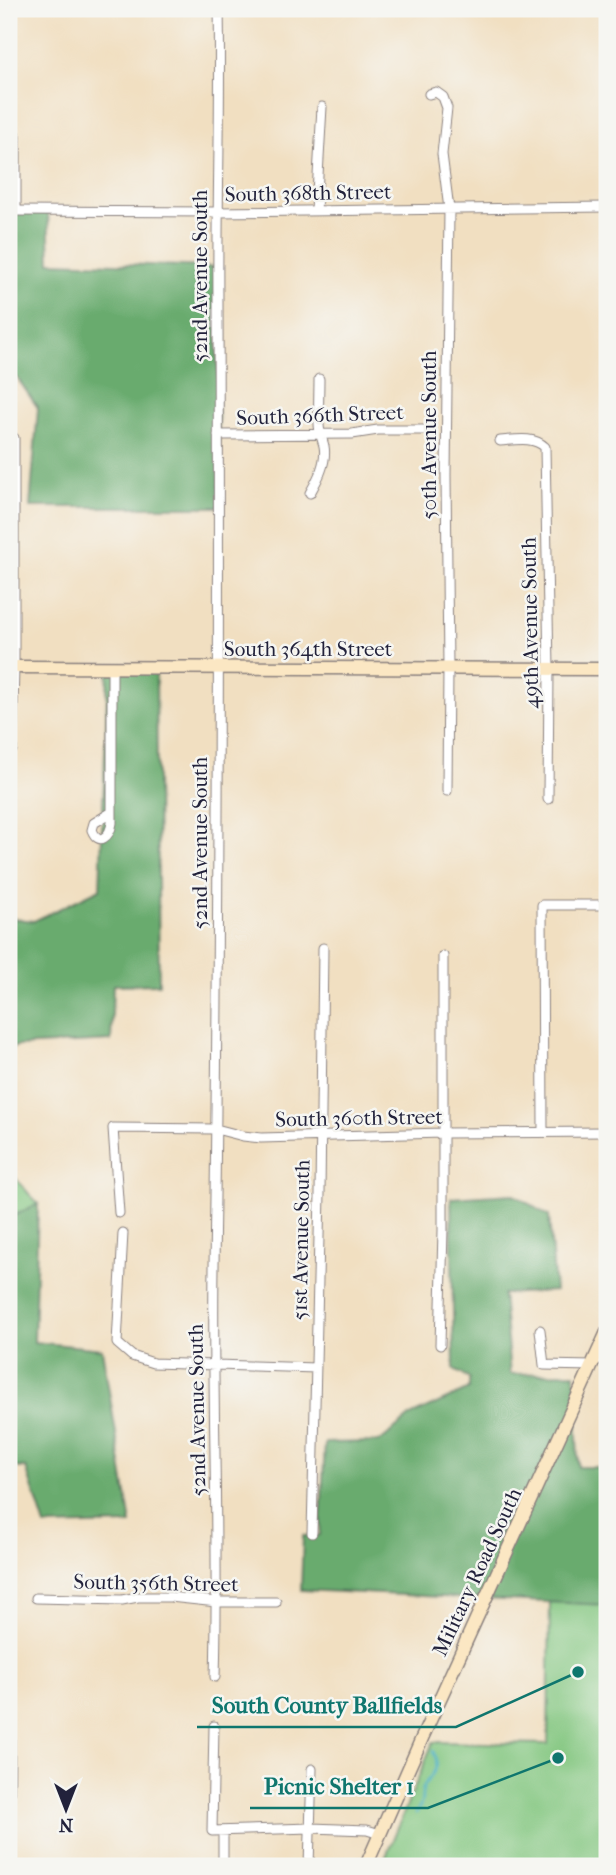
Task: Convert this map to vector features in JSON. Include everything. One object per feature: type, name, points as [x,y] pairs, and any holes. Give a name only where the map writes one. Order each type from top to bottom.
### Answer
[{"type":"street","name":"52nd Avenue South","points":[[215,1677],[219,9]]},
{"type":"street","name":"50th Avenue South","points":[[429,94],[440,94],[447,108],[442,154],[449,209],[447,791]]},
{"type":"street","points":[[316,210],[322,107]]},
{"type":"street","points":[[13,211],[16,136]]},
{"type":"street","name":"South 368th Street","points":[[13,211],[217,212],[607,207]]},
{"type":"street","points":[[310,493],[317,481],[324,454],[324,443],[320,434],[319,380]]},
{"type":"street","name":"South 366th Street","points":[[218,435],[352,434],[378,430],[422,430]]},
{"type":"street","points":[[12,750],[14,438]]},
{"type":"street","name":"49th Avenue South","points":[[500,441],[533,440],[539,441],[545,447],[550,669],[548,799]]},
{"type":"street","name":"South 364th Street","points":[[12,667],[607,669]]},
{"type":"street","points":[[112,669],[112,812]]},
{"type":"street","points":[[543,1132],[542,905],[607,905]]},
{"type":"street","name":"51st Avenue South","points":[[312,1533],[323,948]]},
{"type":"street","points":[[440,1345],[443,1230],[443,956]]},
{"type":"street","name":"South 360th Street","points":[[119,1213],[113,1128],[216,1129],[261,1138],[607,1132]]},
{"type":"street","points":[[123,1233],[117,1343],[132,1356],[153,1363],[316,1368]]},
{"type":"street","points":[[540,1330],[544,1365],[598,1361]]},
{"type":"street","name":"Military Road South","points":[[366,1866],[422,1738],[598,1361],[607,1332]]},
{"type":"street","name":"South 356th Street","points":[[36,1598],[122,1600],[170,1597],[217,1602],[276,1602]]},
{"type":"street","points":[[214,1727],[218,1831],[223,1866]]},
{"type":"street","points":[[9,1866],[10,1732]]},
{"type":"street","points":[[309,1866],[312,1769]]},
{"type":"street","points":[[218,1831],[311,1828],[367,1830],[380,1834]]},
{"type":"green space","points":[[9,211],[48,211],[50,262],[217,267],[219,507],[30,507],[38,408],[9,366]]},
{"type":"green space","points":[[108,669],[156,669],[159,984],[113,985],[111,1041],[17,1046],[9,1049],[9,918],[34,921],[100,889]]},
{"type":"green space","points":[[9,1171],[38,1204],[9,1218]]},
{"type":"green space","points":[[513,1194],[549,1216],[555,1291],[503,1294],[510,1374],[575,1373],[578,1467],[607,1467],[607,1605],[301,1590],[303,1536],[320,1535],[325,1443],[379,1442],[412,1415],[469,1389],[469,1378],[454,1370],[451,1198]]},
{"type":"green space","points":[[38,1204],[34,1342],[102,1349],[131,1524],[45,1526],[26,1468],[9,1467],[9,1218]]},
{"type":"green space","points":[[550,1601],[607,1602],[607,1866],[382,1866],[433,1742],[548,1744]]},
{"type":"waterway","points":[[416,1813],[421,1804],[424,1786],[436,1767],[433,1751]]},
{"type":"place","name":"South County Ballfields","points":[[578,1672]]},
{"type":"place","name":"Picnic Shelter 1","points":[[558,1758]]}]
